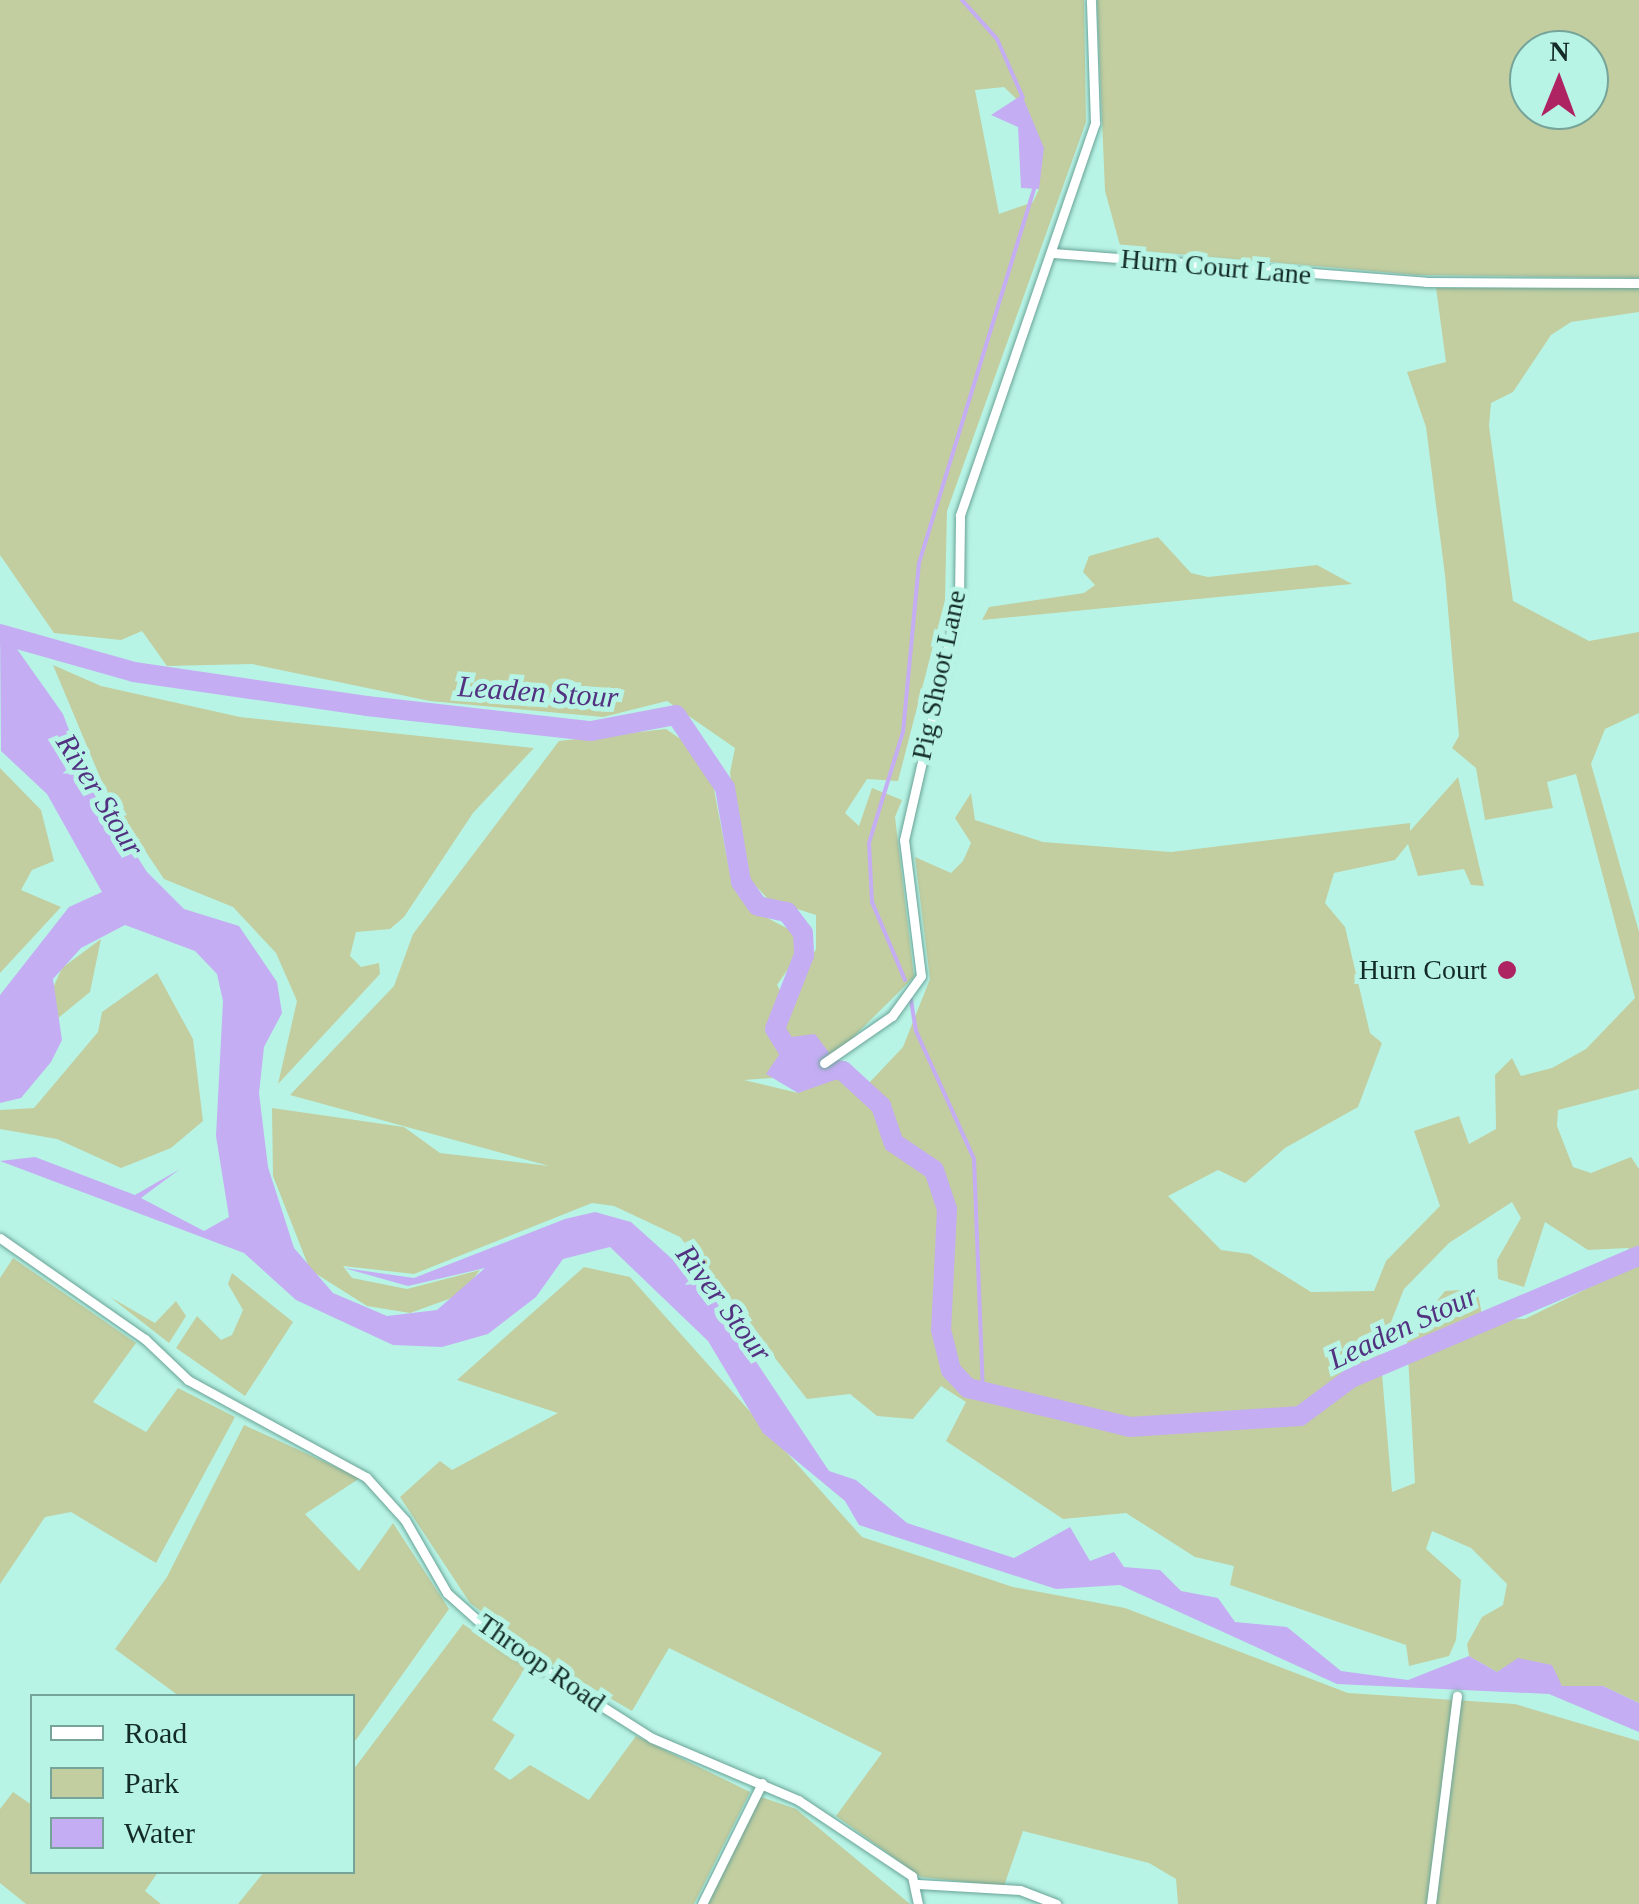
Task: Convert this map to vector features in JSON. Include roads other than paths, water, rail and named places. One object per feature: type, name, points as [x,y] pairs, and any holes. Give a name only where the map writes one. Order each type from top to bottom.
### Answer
[{"type":"street","points":[[1053,253],[1096,123],[1091,0]]},
{"type":"street","name":"Hurn Court Lane","points":[[1053,253],[1426,282],[1639,283]]},
{"type":"street","name":"Pig Shoot Lane","points":[[824,1063],[892,1016],[922,976],[904,840],[960,600],[960,514],[1053,253]]},
{"type":"street","name":"Throop Road","points":[[0,1238],[145,1339],[188,1380],[366,1477],[405,1520],[448,1593],[504,1644],[652,1738],[762,1784],[918,1884]]},
{"type":"street","points":[[1430,1904],[1457,1696]]},
{"type":"street","points":[[702,1904],[762,1784]]},
{"type":"street","points":[[918,1904],[918,1884],[1020,1890],[1056,1904]]},
{"type":"water","points":[[1022,95],[1044,148],[1039,189],[1021,188],[1018,127],[991,115]]},
{"type":"water","points":[[0,625],[63,714],[88,781],[147,872],[184,909],[239,926],[277,982],[282,1013],[264,1047],[259,1093],[268,1167],[294,1248],[333,1293],[387,1316],[437,1310],[485,1268],[408,1286],[344,1268],[414,1278],[565,1219],[595,1212],[631,1222],[711,1294],[829,1471],[856,1480],[907,1523],[1014,1558],[1070,1527],[1090,1561],[1114,1552],[1124,1567],[1160,1570],[1181,1591],[1218,1598],[1235,1622],[1287,1627],[1341,1671],[1408,1680],[1469,1656],[1497,1672],[1518,1658],[1552,1665],[1562,1686],[1603,1686],[1639,1703],[1639,1732],[1549,1694],[1337,1684],[1120,1585],[1056,1589],[859,1525],[845,1501],[763,1433],[708,1341],[610,1247],[563,1259],[536,1297],[488,1334],[442,1347],[393,1345],[296,1300],[244,1253],[0,1161],[35,1157],[135,1195],[180,1169],[141,1198],[204,1231],[229,1217],[216,1136],[223,1001],[217,974],[195,951],[125,925],[81,948],[53,979],[62,1040],[51,1062],[21,1098],[0,1103],[0,995],[69,907],[102,892],[47,794],[1,751]]},
{"type":"water","points":[[815,1034],[843,1071],[835,1080],[798,1093],[766,1074],[791,1037]]},
{"type":"waterway","points":[[962,0],[997,39],[1023,98]]},
{"type":"waterway","points":[[905,980],[872,902],[869,843],[903,732],[919,563],[1035,186]]},
{"type":"waterway","name":"Leaden Stour","points":[[0,634],[134,672],[367,706],[591,731],[676,715],[725,788],[741,882],[758,906],[787,912],[803,933],[804,955],[775,1029],[796,1062],[843,1071],[881,1106],[894,1143],[934,1170],[947,1209],[941,1330],[951,1370],[968,1388],[1130,1427],[1300,1416],[1351,1378],[1639,1256]]},
{"type":"waterway","points":[[911,1000],[916,1031],[974,1159],[983,1390]]},
{"type":"place","name":"Hurn Court","points":[[1507,970]]},
{"type":"water label","name":"River Stour","points":[[100,795]]},
{"type":"water label","name":"River Stour","points":[[724,1303]]}]
